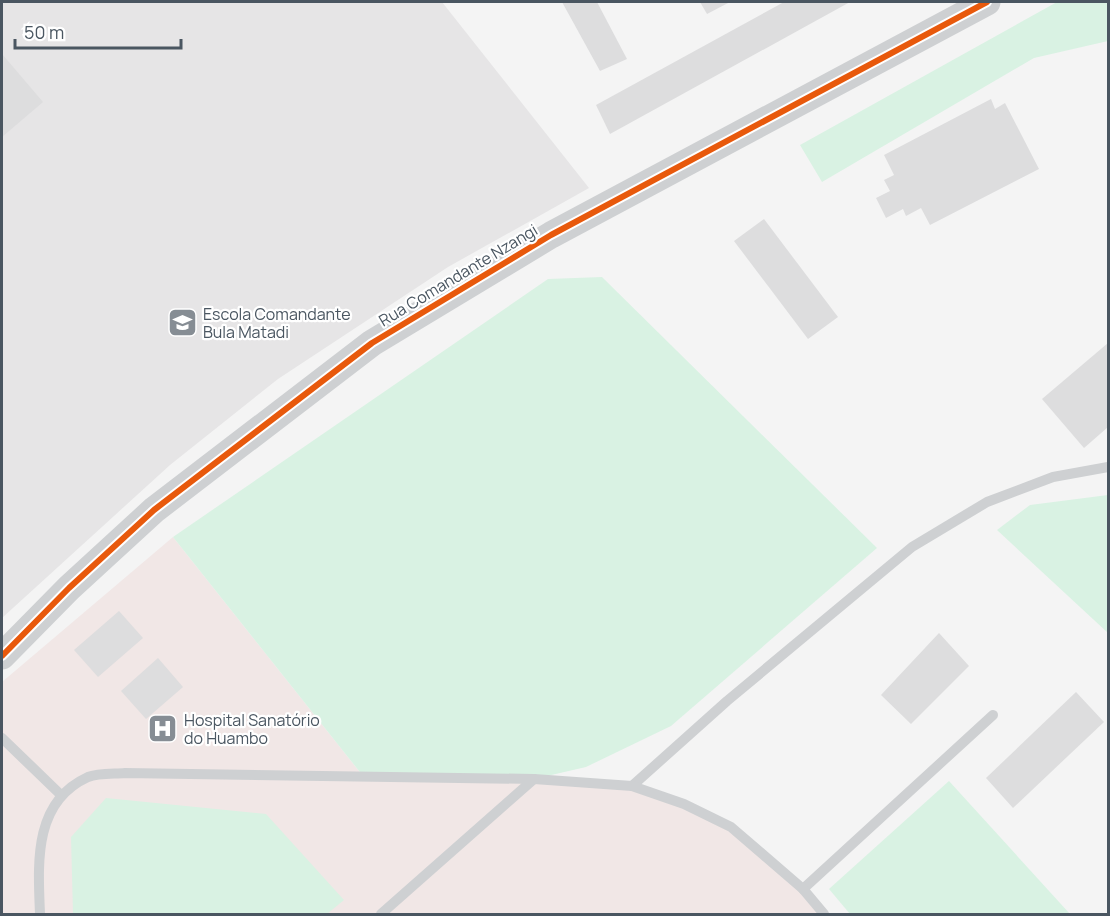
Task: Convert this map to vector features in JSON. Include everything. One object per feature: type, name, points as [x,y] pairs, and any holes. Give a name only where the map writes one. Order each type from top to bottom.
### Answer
[{"type":"street","name":"Rua Comandante Nzangi","points":[[2,656],[69,588],[154,510],[372,343],[551,235],[987,2]]},
{"type":"lane","points":[[632,786],[727,702],[912,547],[987,502],[1053,477],[1108,467]]},
{"type":"lane","points":[[803,889],[993,715]]},
{"type":"lane","points":[[2,738],[61,795]]},
{"type":"lane","points":[[40,915],[39,856],[45,822],[61,795],[90,777],[125,773],[534,779],[632,786],[684,804],[731,827],[803,889],[824,915]]},
{"type":"lane","points":[[381,915],[534,779]]},
{"type":"shaded area","name":"Escola Comandante Bula Matadi","points":[[2,2],[442,2],[589,188],[448,267],[278,379],[170,465],[2,618]]},
{"type":"shaded area","name":"Hospital Sanatório do Huambo","points":[[173,537],[363,776],[632,786],[731,827],[824,914],[2,914],[2,682]]},
{"type":"green space","points":[[1057,2],[1108,2],[1108,41],[1034,58],[822,182],[800,145]]},
{"type":"green space","points":[[602,277],[877,548],[671,726],[586,767],[534,779],[363,776],[173,537],[548,279]]},
{"type":"green space","points":[[1108,495],[1108,633],[997,530],[1030,505]]},
{"type":"green space","points":[[949,781],[1070,914],[850,914],[829,889]]},
{"type":"green space","points":[[106,798],[266,814],[344,900],[327,914],[73,914],[71,837]]},
{"type":"building","points":[[562,2],[597,2],[627,59],[600,71]]},
{"type":"building","points":[[700,2],[730,2],[707,14]]},
{"type":"building","points":[[784,2],[850,2],[610,134],[596,105]]},
{"type":"building","points":[[2,54],[43,102],[2,137]]},
{"type":"building","points":[[991,99],[995,109],[1005,103],[1039,169],[930,225],[921,208],[906,216],[903,209],[886,218],[876,198],[890,191],[884,180],[894,175],[884,155]]},
{"type":"building","points":[[764,219],[838,317],[808,339],[734,241]]},
{"type":"building","points":[[1108,343],[1108,427],[1084,448],[1042,399]]},
{"type":"building","points":[[119,611],[143,638],[98,677],[74,650]]},
{"type":"building","points":[[939,633],[969,666],[911,724],[881,695]]},
{"type":"building","points":[[158,658],[183,687],[146,719],[121,691]]},
{"type":"building","points":[[1076,692],[1104,722],[1013,808],[986,778]]},
{"type":"cycle path","points":[[2,656],[69,588],[154,510],[372,343],[551,235],[987,2]]},
{"type":"place","name":"Escola Comandante Bula Matadi","points":[[182,323]]},
{"type":"place","name":"Hospital Sanatório do Huambo","points":[[163,729]]}]
